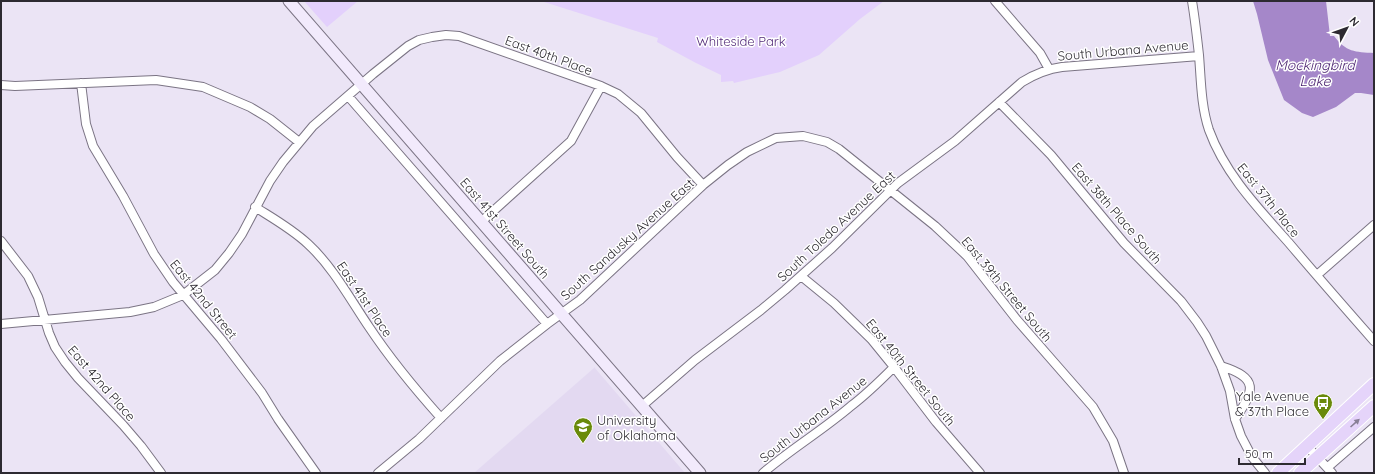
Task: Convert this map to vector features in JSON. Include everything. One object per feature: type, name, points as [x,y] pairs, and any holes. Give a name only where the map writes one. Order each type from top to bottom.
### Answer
[{"type":"main road","name":"East 41st Street South","points":[[289,1],[700,473]]},
{"type":"main road","points":[[1278,473],[1374,384]]},
{"type":"main road","points":[[1300,473],[1374,406]]},
{"type":"street","points":[[995,1],[1040,52],[1049,69]]},
{"type":"street","name":"East 37th Place","points":[[1192,1],[1204,110],[1209,129],[1217,149],[1228,169],[1240,186],[1374,341]]},
{"type":"street","name":"East 40th Place","points":[[1,324],[130,312],[154,307],[183,295],[215,270],[223,261],[242,234],[270,181],[313,126],[397,54],[418,40],[446,35],[459,36],[601,86],[618,94],[641,113],[677,157],[703,185]]},
{"type":"street","name":"South Urbana Avenue","points":[[1049,69],[1199,56]]},
{"type":"street","name":"South Toledo Avenue East","points":[[642,406],[694,360],[761,310],[801,276],[905,177],[955,141],[1022,82],[1049,69]]},
{"type":"street","points":[[1,85],[15,86],[156,80],[203,87],[250,107],[270,119],[299,142]]},
{"type":"street","name":"East 42nd Street","points":[[81,83],[86,124],[92,146],[127,202],[154,254],[183,295],[221,339],[245,370],[316,473]]},
{"type":"street","points":[[481,222],[571,141],[601,86]]},
{"type":"street","points":[[348,96],[547,324]]},
{"type":"street","name":"East 38th Place South","points":[[999,102],[1051,155],[1124,243],[1181,301],[1206,336],[1221,366],[1230,392],[1241,436],[1252,457],[1265,473]]},
{"type":"street","name":"South Sandusky Avenue East","points":[[378,473],[419,439],[500,361],[580,300],[703,185],[728,165],[747,152],[776,138],[803,136],[827,142],[840,149]]},
{"type":"street","name":"East 39th Street South","points":[[840,149],[935,226],[968,256],[1017,320],[1093,407],[1113,441],[1124,472]]},
{"type":"street","name":"East 41st Place","points":[[255,208],[288,227],[322,258],[388,355],[441,418]]},
{"type":"street","points":[[1317,275],[1374,225]]},
{"type":"street","name":"East 42nd Place","points":[[1,241],[28,276],[38,297],[55,347],[65,362],[78,378],[108,408],[161,473]]},
{"type":"street","name":"East 40th Street South","points":[[801,276],[834,303],[872,340],[936,422],[980,473]]},
{"type":"street","points":[[1221,366],[1242,375],[1248,381],[1251,388],[1247,402],[1236,419]]},
{"type":"street","name":"South Urbana Avenue","points":[[763,473],[783,456],[850,407],[873,388],[894,367]]},
{"type":"street","points":[[1307,446],[1330,470],[1374,426]]},
{"type":"shaded area","name":"University of Oklahoma","points":[[594,368],[685,473],[474,473]]},
{"type":"green space","points":[[304,1],[358,1],[327,27]]},
{"type":"green space","name":"Whiteside Park","points":[[541,1],[884,1],[860,19],[819,55],[780,72],[734,83],[733,81],[721,82],[721,75],[657,42],[658,38]]},
{"type":"water","name":"Mockingbird Lake","points":[[1253,1],[1326,1],[1330,36],[1334,36],[1338,41],[1351,50],[1374,53],[1374,95],[1355,93],[1336,107],[1313,117],[1302,113],[1284,100],[1268,60]]},
{"type":"place","name":"Yale Avenue & 37th Place","points":[[1323,420]]},
{"type":"place","name":"University of Oklahoma","points":[[583,444]]}]
